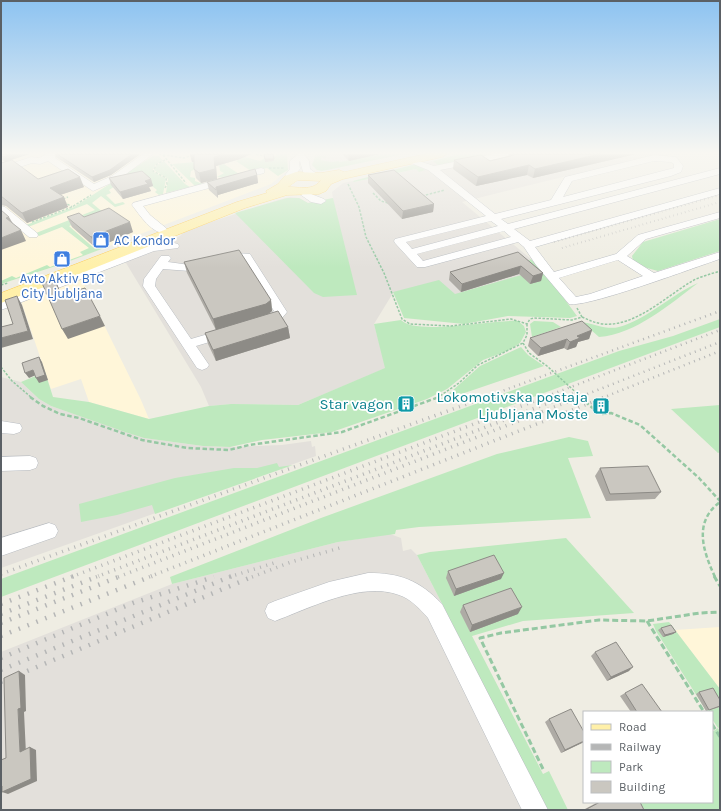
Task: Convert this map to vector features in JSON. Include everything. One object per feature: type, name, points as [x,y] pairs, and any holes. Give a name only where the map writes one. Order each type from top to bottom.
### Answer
[{"type":"main road","points":[[1,290],[167,236],[252,197],[271,192]]},
{"type":"main road","points":[[1,297],[82,269],[224,212],[281,195],[284,192]]},
{"type":"street","points":[[167,236],[146,217],[137,205],[183,192]]},
{"type":"street","points":[[462,192],[524,242],[573,301],[720,255]]},
{"type":"street","points":[[555,202],[561,192]]},
{"type":"street","points":[[596,192],[399,241],[421,265],[524,242],[717,192]]},
{"type":"street","points":[[410,253],[642,192]]},
{"type":"street","points":[[1,209],[33,235]]},
{"type":"street","points":[[552,276],[620,256],[642,237],[720,215]]},
{"type":"street","points":[[167,236],[160,265],[150,279],[148,286],[202,365]]},
{"type":"street","points":[[1,306],[152,248],[167,236]]},
{"type":"street","points":[[160,265],[190,268],[236,256],[246,256],[281,312],[273,319],[253,325]]},
{"type":"street","points":[[620,256],[652,277]]},
{"type":"street","points":[[188,344],[239,329]]},
{"type":"street","points":[[1,464],[30,463]]},
{"type":"street","points":[[1,547],[49,531]]},
{"type":"street","points":[[275,611],[351,585],[374,581],[390,582],[420,595],[435,611],[535,810]]},
{"type":"path","points":[[20,225],[72,207],[91,192]]},
{"type":"path","points":[[165,192],[167,196]]},
{"type":"path","points":[[351,192],[359,207],[366,237],[406,322],[410,324],[451,326],[511,319],[527,324]]},
{"type":"path","points":[[418,197],[438,192]]},
{"type":"path","points":[[373,193],[381,201],[395,202]]},
{"type":"path","points":[[68,197],[62,200],[72,207]]},
{"type":"path","points":[[573,301],[582,317],[592,322],[607,325],[624,321],[645,311],[695,279],[720,271]]},
{"type":"path","points":[[1,367],[12,381],[28,395],[44,406],[60,414],[79,418],[142,440],[187,448],[229,450],[250,445],[317,437],[360,427],[439,397],[460,383],[478,365],[511,350],[523,342],[527,335],[527,324],[530,319],[572,320],[582,317]]},
{"type":"path","points":[[523,342],[529,353],[541,361],[596,411],[602,414],[611,413],[640,425],[699,478],[720,502],[714,505],[706,518],[704,535],[706,560],[711,572],[720,586]]},
{"type":"path","points":[[543,769],[480,638],[501,633],[599,620],[647,621],[700,613],[720,612]]},
{"type":"path","points":[[647,621],[703,711]]},
{"type":"path","points":[[713,726],[720,737]]},
{"type":"shaded area","points":[[1,192],[251,192],[62,264],[1,284]]},
{"type":"shaded area","points":[[332,192],[503,192],[462,202],[531,259],[524,264],[533,272],[455,295],[393,293],[374,324],[386,368],[298,405],[231,404],[209,406],[201,387],[123,258],[162,242],[166,242],[180,236],[184,232],[205,224],[278,200],[290,197],[299,198],[308,203],[333,198]]},
{"type":"shaded area","points":[[81,278],[149,419],[89,402],[81,379],[51,389],[21,301],[46,294],[46,292]]},
{"type":"shaded area","points":[[1,377],[21,382],[39,399],[51,406],[144,438],[203,446],[230,447],[282,445],[311,441],[312,447],[315,446],[316,456],[1,568]]},
{"type":"shaded area","points":[[390,534],[401,538],[403,551],[411,549],[417,555],[548,810],[1,810],[1,652],[172,584],[338,542]]},
{"type":"shaded area","points":[[720,627],[720,689],[675,630]]},
{"type":"green space","points":[[97,192],[110,192],[111,193],[106,195],[115,204],[123,202],[125,204],[115,207],[101,196],[92,203],[105,214],[69,226],[95,249],[105,245],[107,247],[62,264],[1,284],[1,281],[12,276],[16,278],[47,265],[50,267],[83,255],[80,252],[89,248],[62,227],[39,236],[36,233],[95,210],[87,204],[28,227],[26,225],[74,207]]},
{"type":"green space","points":[[155,192],[163,192],[163,194],[159,195]]},
{"type":"green space","points":[[287,198],[299,198],[308,203],[333,198],[357,295],[323,297],[314,293],[235,213]]},
{"type":"green space","points":[[720,219],[720,251],[658,271],[647,268],[633,261],[632,256],[643,242]]},
{"type":"green space","points":[[531,259],[549,278],[577,316],[570,318],[508,316],[464,324],[404,318],[393,292],[439,280],[455,294],[532,272],[524,264]]},
{"type":"green space","points":[[698,283],[652,317],[613,335],[599,337],[582,322],[614,328],[629,324]]},
{"type":"green space","points":[[720,319],[720,327],[1,597],[1,579],[619,351],[673,336]]},
{"type":"green space","points":[[401,320],[409,325],[422,327],[518,321],[524,326],[526,332],[520,343],[507,351],[483,360],[447,389],[427,399],[332,432],[262,440],[230,447],[203,446],[144,438],[51,406],[39,399],[21,382],[45,372],[53,397],[89,402],[149,419],[209,406],[231,404],[298,405],[385,368],[374,324]]},
{"type":"green space","points":[[534,321],[553,322],[561,327],[532,337],[530,324]]},
{"type":"green space","points":[[521,347],[528,355],[544,366],[435,403],[452,391],[480,366]]},
{"type":"green space","points":[[720,405],[720,452],[718,453],[671,409]]},
{"type":"green space","points":[[569,437],[588,441],[593,456],[568,458],[591,518],[419,527],[396,530],[395,534],[338,542],[172,584],[170,577],[321,518],[497,454]]},
{"type":"green space","points":[[277,463],[279,467],[293,465],[155,514],[152,505],[117,515],[81,522],[79,504],[175,478],[234,468],[257,468]]},
{"type":"green space","points":[[566,538],[634,613],[523,621],[472,636],[543,774],[549,771],[568,810],[548,810],[417,555],[430,552]]},
{"type":"green space","points":[[669,622],[720,689],[720,727],[718,728],[713,720],[713,711],[706,711],[653,624]]},
{"type":"green space","points":[[718,728],[720,732],[720,810],[636,810],[632,803],[713,803],[713,731]]},
{"type":"building","points":[[1,192],[56,192],[64,197],[22,213],[1,196]]},
{"type":"building","points":[[384,192],[420,192],[434,204],[403,211]]},
{"type":"building","points":[[109,208],[130,222],[91,237],[67,217],[79,213],[84,217]]},
{"type":"building","points":[[1,210],[9,217],[6,218],[21,230],[1,238]]},
{"type":"building","points":[[239,250],[271,300],[266,304],[213,319],[184,262]]},
{"type":"building","points":[[518,252],[543,273],[533,276],[521,266],[462,284],[450,272]]},
{"type":"building","points":[[55,280],[61,295],[85,288],[100,316],[62,329],[42,283]]},
{"type":"building","points":[[17,296],[28,331],[1,338],[1,327],[13,324],[5,300]]},
{"type":"building","points":[[278,311],[288,327],[213,350],[205,333]]},
{"type":"building","points":[[582,321],[592,330],[577,336],[580,338],[570,342],[567,339],[541,348],[530,338]]},
{"type":"building","points":[[39,357],[45,375],[36,378],[33,370],[25,373],[22,363]]},
{"type":"building","points":[[648,466],[661,492],[610,494],[600,468]]},
{"type":"building","points":[[494,555],[504,573],[456,589],[448,571]]},
{"type":"building","points":[[511,588],[522,607],[472,625],[463,605]]},
{"type":"building","points":[[671,625],[676,632],[665,635],[661,628]]},
{"type":"building","points":[[616,642],[633,667],[611,677],[595,652]]},
{"type":"building","points":[[19,671],[21,708],[18,709],[20,752],[30,747],[31,779],[2,792],[1,760],[6,758],[4,678]]},
{"type":"building","points":[[642,684],[661,711],[636,711],[625,693]]},
{"type":"building","points":[[713,688],[720,700],[720,706],[709,710],[699,692]]},
{"type":"building","points":[[571,709],[583,730],[583,741],[565,750],[549,719]]},
{"type":"building","points":[[598,803],[640,803],[644,810],[585,810]]},
{"type":"railway","points":[[554,242],[720,195]]},
{"type":"railway","points":[[562,248],[720,202]]},
{"type":"railway","points":[[483,398],[720,311]]},
{"type":"railway","points":[[542,398],[720,330]]},
{"type":"railway","points":[[577,398],[720,342]]},
{"type":"railway","points":[[602,398],[720,351]]},
{"type":"railway","points":[[562,398],[574,393]]},
{"type":"railway","points":[[1,574],[486,397]]},
{"type":"railway","points":[[71,577],[545,397]]},
{"type":"railway","points":[[96,577],[564,397]]},
{"type":"railway","points":[[118,577],[580,397]]},
{"type":"railway","points":[[149,577],[605,397]]},
{"type":"railway","points":[[252,577],[291,562],[343,547]]},
{"type":"railway","points":[[231,576],[274,563]]},
{"type":"railway","points":[[1,604],[74,576]]},
{"type":"railway","points":[[1,614],[99,576]]},
{"type":"railway","points":[[1,623],[121,576]]},
{"type":"railway","points":[[1,636],[152,576]]},
{"type":"railway","points":[[1,670],[231,576]]},
{"type":"railway","points":[[1,682],[254,576]]},
{"type":"railway","points":[[1,658],[133,603],[214,577]]},
{"type":"place","name":"AC Kondor","points":[[101,240]]},
{"type":"place","name":"Avto Aktiv BTC City Ljubljana","points":[[62,259]]},
{"type":"place","name":"Star vagon","points":[[406,404]]},
{"type":"place","name":"Lokomotivska postaja Ljubljana Moste","points":[[601,406]]}]
